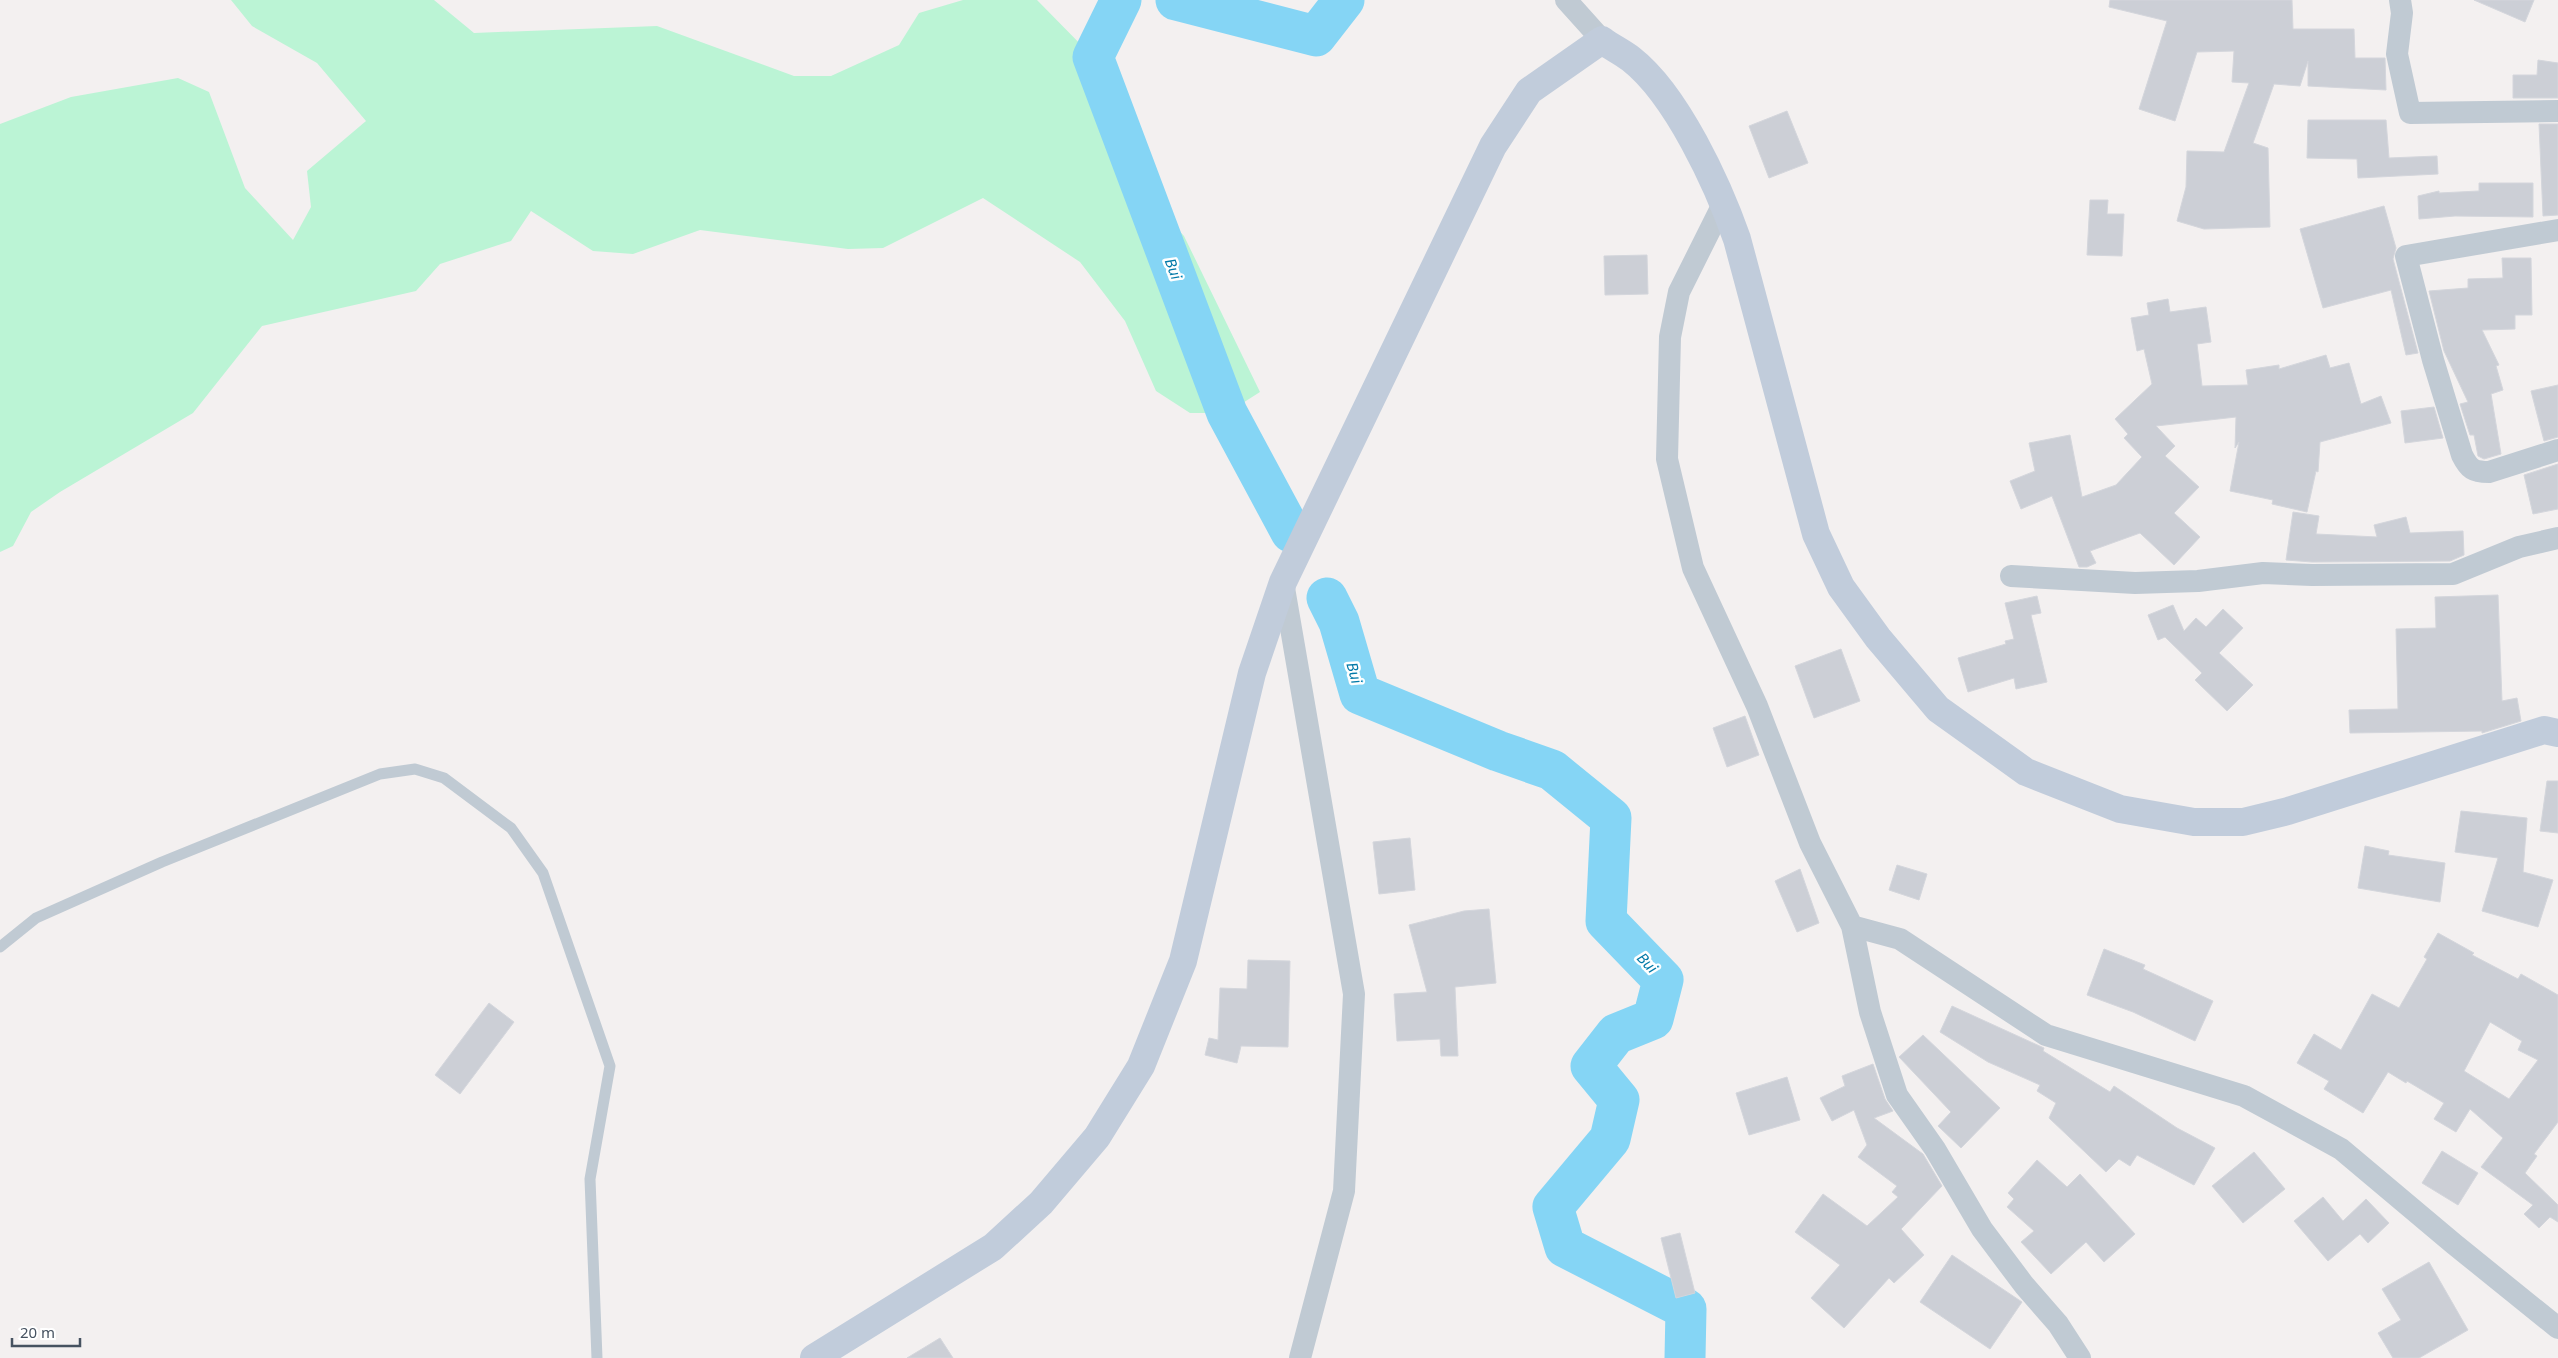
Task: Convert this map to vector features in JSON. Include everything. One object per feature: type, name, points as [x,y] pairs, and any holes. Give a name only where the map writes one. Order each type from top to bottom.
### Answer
[{"type":"main road","points":[[814,1358],[993,1247],[1041,1203],[1097,1137],[1141,1066],[1183,961],[1252,674],[1283,582],[1493,146],[1529,91],[1602,40],[1632,60],[1663,93],[1688,134],[1724,202],[1739,249],[1816,534],[1841,587],[1878,638],[1938,709],[2026,772],[2120,809],[2194,822],[2243,822],[2288,811],[2544,730],[2558,733]]},
{"type":"street","points":[[1566,0],[1602,40]]},
{"type":"street","points":[[2400,0],[2402,13],[2397,54],[2410,113],[2558,111]]},
{"type":"street","points":[[1724,202],[1679,292],[1670,337],[1667,459],[1693,568],[1757,706],[1810,843],[1852,926],[1870,1012],[1897,1096],[1935,1149],[1982,1229],[2024,1285],[2058,1324],[2080,1358]]},
{"type":"street","points":[[2558,230],[2406,256],[2432,360],[2462,455],[2468,467],[2477,472],[2489,472],[2558,450]]},
{"type":"street","points":[[2011,576],[2135,583],[2198,581],[2263,573],[2312,575],[2453,574],[2520,547],[2558,538]]},
{"type":"street","points":[[1283,582],[1354,994],[1344,1191],[1300,1358]]},
{"type":"street","points":[[1852,926],[1900,939],[2046,1034],[2244,1096],[2341,1149],[2558,1328]]},
{"type":"lane","points":[[0,947],[36,918],[162,862],[380,774],[415,769],[444,778],[511,828],[543,873],[610,1066],[590,1179],[597,1358]]},
{"type":"green space","points":[[231,0],[434,0],[474,33],[657,26],[794,76],[831,76],[899,45],[919,13],[963,0],[1037,0],[1093,57],[1112,159],[1184,236],[1260,392],[1227,413],[1190,413],[1156,391],[1125,321],[1080,262],[983,198],[883,248],[848,249],[700,230],[633,254],[593,251],[531,211],[511,241],[440,264],[416,291],[262,326],[193,413],[60,492],[31,512],[13,546],[0,552],[0,124],[71,97],[178,78],[209,92],[245,188],[293,240],[311,207],[307,171],[366,121],[317,63],[252,26]]},
{"type":"building","points":[[2110,0],[2292,0],[2293,29],[2354,29],[2355,58],[2385,58],[2386,90],[2308,86],[2308,61],[2300,86],[2274,84],[2253,143],[2268,148],[2270,227],[2204,229],[2177,221],[2186,187],[2187,151],[2224,152],[2249,83],[2232,82],[2234,51],[2197,52],[2175,121],[2139,109],[2167,21],[2109,7]]},
{"type":"building","points":[[2474,0],[2534,0],[2525,22]]},
{"type":"building","points":[[2538,60],[2558,63],[2558,98],[2513,98],[2513,75],[2537,75]]},
{"type":"building","points":[[1787,111],[1808,163],[1769,178],[1749,126]]},
{"type":"building","points":[[2308,120],[2386,120],[2389,158],[2437,156],[2438,174],[2358,178],[2357,159],[2307,158]]},
{"type":"building","points":[[2539,124],[2558,124],[2558,215],[2543,216]]},
{"type":"building","points":[[2479,183],[2533,183],[2533,217],[2455,216],[2419,219],[2418,196],[2439,191],[2439,193],[2479,191]]},
{"type":"building","points":[[2090,200],[2108,200],[2107,214],[2124,214],[2122,256],[2087,255]]},
{"type":"building","points":[[2384,206],[2396,248],[2393,259],[2418,353],[2406,355],[2391,290],[2323,308],[2300,229]]},
{"type":"building","points":[[1647,255],[1648,294],[1605,295],[1604,256]]},
{"type":"building","points":[[2502,258],[2531,258],[2532,315],[2515,315],[2515,329],[2482,330],[2499,365],[2496,366],[2503,390],[2491,394],[2501,454],[2484,459],[2478,456],[2474,435],[2470,435],[2460,404],[2468,402],[2444,351],[2429,291],[2468,288],[2468,279],[2503,278]]},
{"type":"building","points":[[2168,299],[2170,312],[2206,307],[2211,342],[2197,344],[2202,386],[2248,385],[2246,370],[2279,365],[2279,369],[2326,355],[2330,368],[2349,363],[2361,404],[2381,396],[2391,423],[2320,442],[2318,472],[2316,471],[2307,512],[2272,504],[2273,500],[2230,491],[2239,442],[2235,448],[2236,417],[2156,426],[2175,446],[2165,456],[2199,487],[2174,513],[2200,537],[2174,565],[2140,533],[2090,551],[2096,563],[2087,567],[2079,567],[2052,496],[2021,509],[2010,481],[2035,471],[2029,443],[2070,435],[2082,497],[2116,485],[2142,457],[2124,438],[2128,434],[2115,419],[2152,384],[2144,349],[2137,351],[2131,318],[2149,315],[2147,303]]},
{"type":"building","points":[[2558,385],[2558,437],[2544,441],[2531,391]]},
{"type":"building","points":[[2434,407],[2443,438],[2405,443],[2401,411]]},
{"type":"building","points":[[2558,464],[2558,509],[2533,514],[2524,475]]},
{"type":"building","points":[[2293,512],[2319,516],[2316,534],[2377,537],[2374,525],[2406,517],[2410,533],[2463,531],[2464,555],[2450,561],[2312,562],[2286,560]]},
{"type":"building","points":[[2498,595],[2502,701],[2517,698],[2521,721],[2482,733],[2482,731],[2350,733],[2349,710],[2398,709],[2396,629],[2436,628],[2435,597]]},
{"type":"building","points":[[2037,596],[2041,613],[2031,615],[2047,682],[2016,689],[2014,678],[1968,692],[1958,658],[2006,644],[2005,641],[2014,639],[2005,603]]},
{"type":"building","points":[[2173,605],[2184,631],[2196,618],[2206,627],[2223,609],[2243,628],[2219,653],[2253,685],[2227,711],[2195,680],[2202,673],[2165,637],[2158,640],[2148,615]]},
{"type":"building","points":[[1841,649],[1860,701],[1814,718],[1795,666]]},
{"type":"building","points":[[1745,716],[1759,755],[1727,767],[1713,728]]},
{"type":"building","points":[[2547,781],[2558,781],[2558,833],[2540,831]]},
{"type":"building","points":[[2461,811],[2527,818],[2523,872],[2553,880],[2538,927],[2482,911],[2498,858],[2455,852]]},
{"type":"building","points":[[1410,838],[1415,890],[1379,894],[1373,842]]},
{"type":"building","points":[[2365,846],[2389,851],[2388,855],[2445,863],[2440,902],[2358,888]]},
{"type":"building","points":[[1897,865],[1927,874],[1919,900],[1889,890]]},
{"type":"building","points":[[1800,869],[1819,923],[1797,932],[1775,881]]},
{"type":"building","points":[[1489,909],[1496,983],[1455,987],[1458,1056],[1441,1056],[1440,1039],[1397,1041],[1394,994],[1427,992],[1409,925],[1464,911]]},
{"type":"building","points":[[2438,933],[2474,953],[2472,955],[2518,979],[2521,974],[2558,995],[2558,1122],[2534,1154],[2537,1156],[2525,1173],[2558,1205],[2558,1222],[2550,1217],[2539,1228],[2524,1214],[2533,1205],[2481,1167],[2503,1138],[2470,1109],[2456,1132],[2434,1119],[2444,1103],[2388,1072],[2363,1113],[2324,1089],[2329,1081],[2297,1063],[2314,1034],[2341,1050],[2372,994],[2399,1008],[2427,959],[2424,957]],"holes":[[[2490,1022],[2522,1041],[2518,1050],[2538,1060],[2509,1099],[2464,1071]]]},
{"type":"building","points":[[2104,949],[2145,965],[2143,969],[2213,1001],[2195,1041],[2133,1012],[2087,995]]},
{"type":"building","points":[[1248,960],[1290,961],[1288,1047],[1241,1046],[1237,1063],[1205,1055],[1209,1038],[1218,1040],[1220,988],[1247,989]]},
{"type":"building","points":[[489,1003],[514,1022],[460,1094],[435,1075]]},
{"type":"building","points":[[1952,1006],[2044,1048],[2043,1051],[2110,1092],[2114,1086],[2177,1128],[2215,1148],[2194,1185],[2137,1155],[2130,1166],[2119,1159],[2106,1172],[2049,1118],[2056,1103],[2037,1091],[2040,1085],[1988,1062],[1940,1032]]},
{"type":"building","points":[[1923,1035],[2000,1108],[1961,1148],[1938,1126],[1951,1112],[1899,1057]]},
{"type":"building","points":[[1873,1064],[1885,1099],[1893,1111],[1874,1118],[1923,1154],[1942,1186],[1901,1229],[1924,1255],[1894,1283],[1889,1278],[1844,1328],[1811,1298],[1840,1265],[1795,1232],[1823,1194],[1867,1226],[1898,1197],[1892,1192],[1897,1186],[1858,1157],[1867,1145],[1854,1110],[1832,1121],[1820,1098],[1845,1086],[1842,1076]]},
{"type":"building","points":[[1787,1077],[1800,1120],[1749,1135],[1736,1093]]},
{"type":"building","points":[[2442,1151],[2478,1173],[2458,1205],[2422,1183]]},
{"type":"building","points":[[2254,1152],[2285,1189],[2243,1223],[2212,1186]]},
{"type":"building","points":[[2037,1160],[2067,1187],[2080,1174],[2135,1234],[2104,1262],[2086,1242],[2051,1274],[2021,1242],[2034,1231],[2007,1207],[2014,1199],[2008,1193]]},
{"type":"building","points":[[2323,1197],[2343,1221],[2366,1199],[2389,1223],[2368,1243],[2360,1234],[2328,1261],[2294,1221]]},
{"type":"building","points":[[1680,1233],[1695,1293],[1676,1298],[1661,1238]]},
{"type":"building","points":[[1952,1255],[2022,1302],[1990,1349],[1920,1302]]},
{"type":"building","points":[[2429,1262],[2468,1330],[2419,1358],[2393,1358],[2378,1333],[2401,1320],[2382,1289]]},
{"type":"building","points":[[940,1338],[953,1358],[907,1358]]},
{"type":"waterway","name":"Bui","points":[[1121,0],[1093,57],[1227,413],[1291,532]]},
{"type":"waterway","name":"Bui","points":[[1176,0],[1316,36],[1344,0]]},
{"type":"waterway","name":"Bui","points":[[1327,598],[1339,622],[1360,694],[1498,751],[1552,770],[1611,818],[1606,921],[1663,980],[1653,1019],[1616,1034],[1591,1066],[1619,1100],[1610,1139],[1553,1207],[1565,1247],[1686,1309],[1685,1358]]}]
